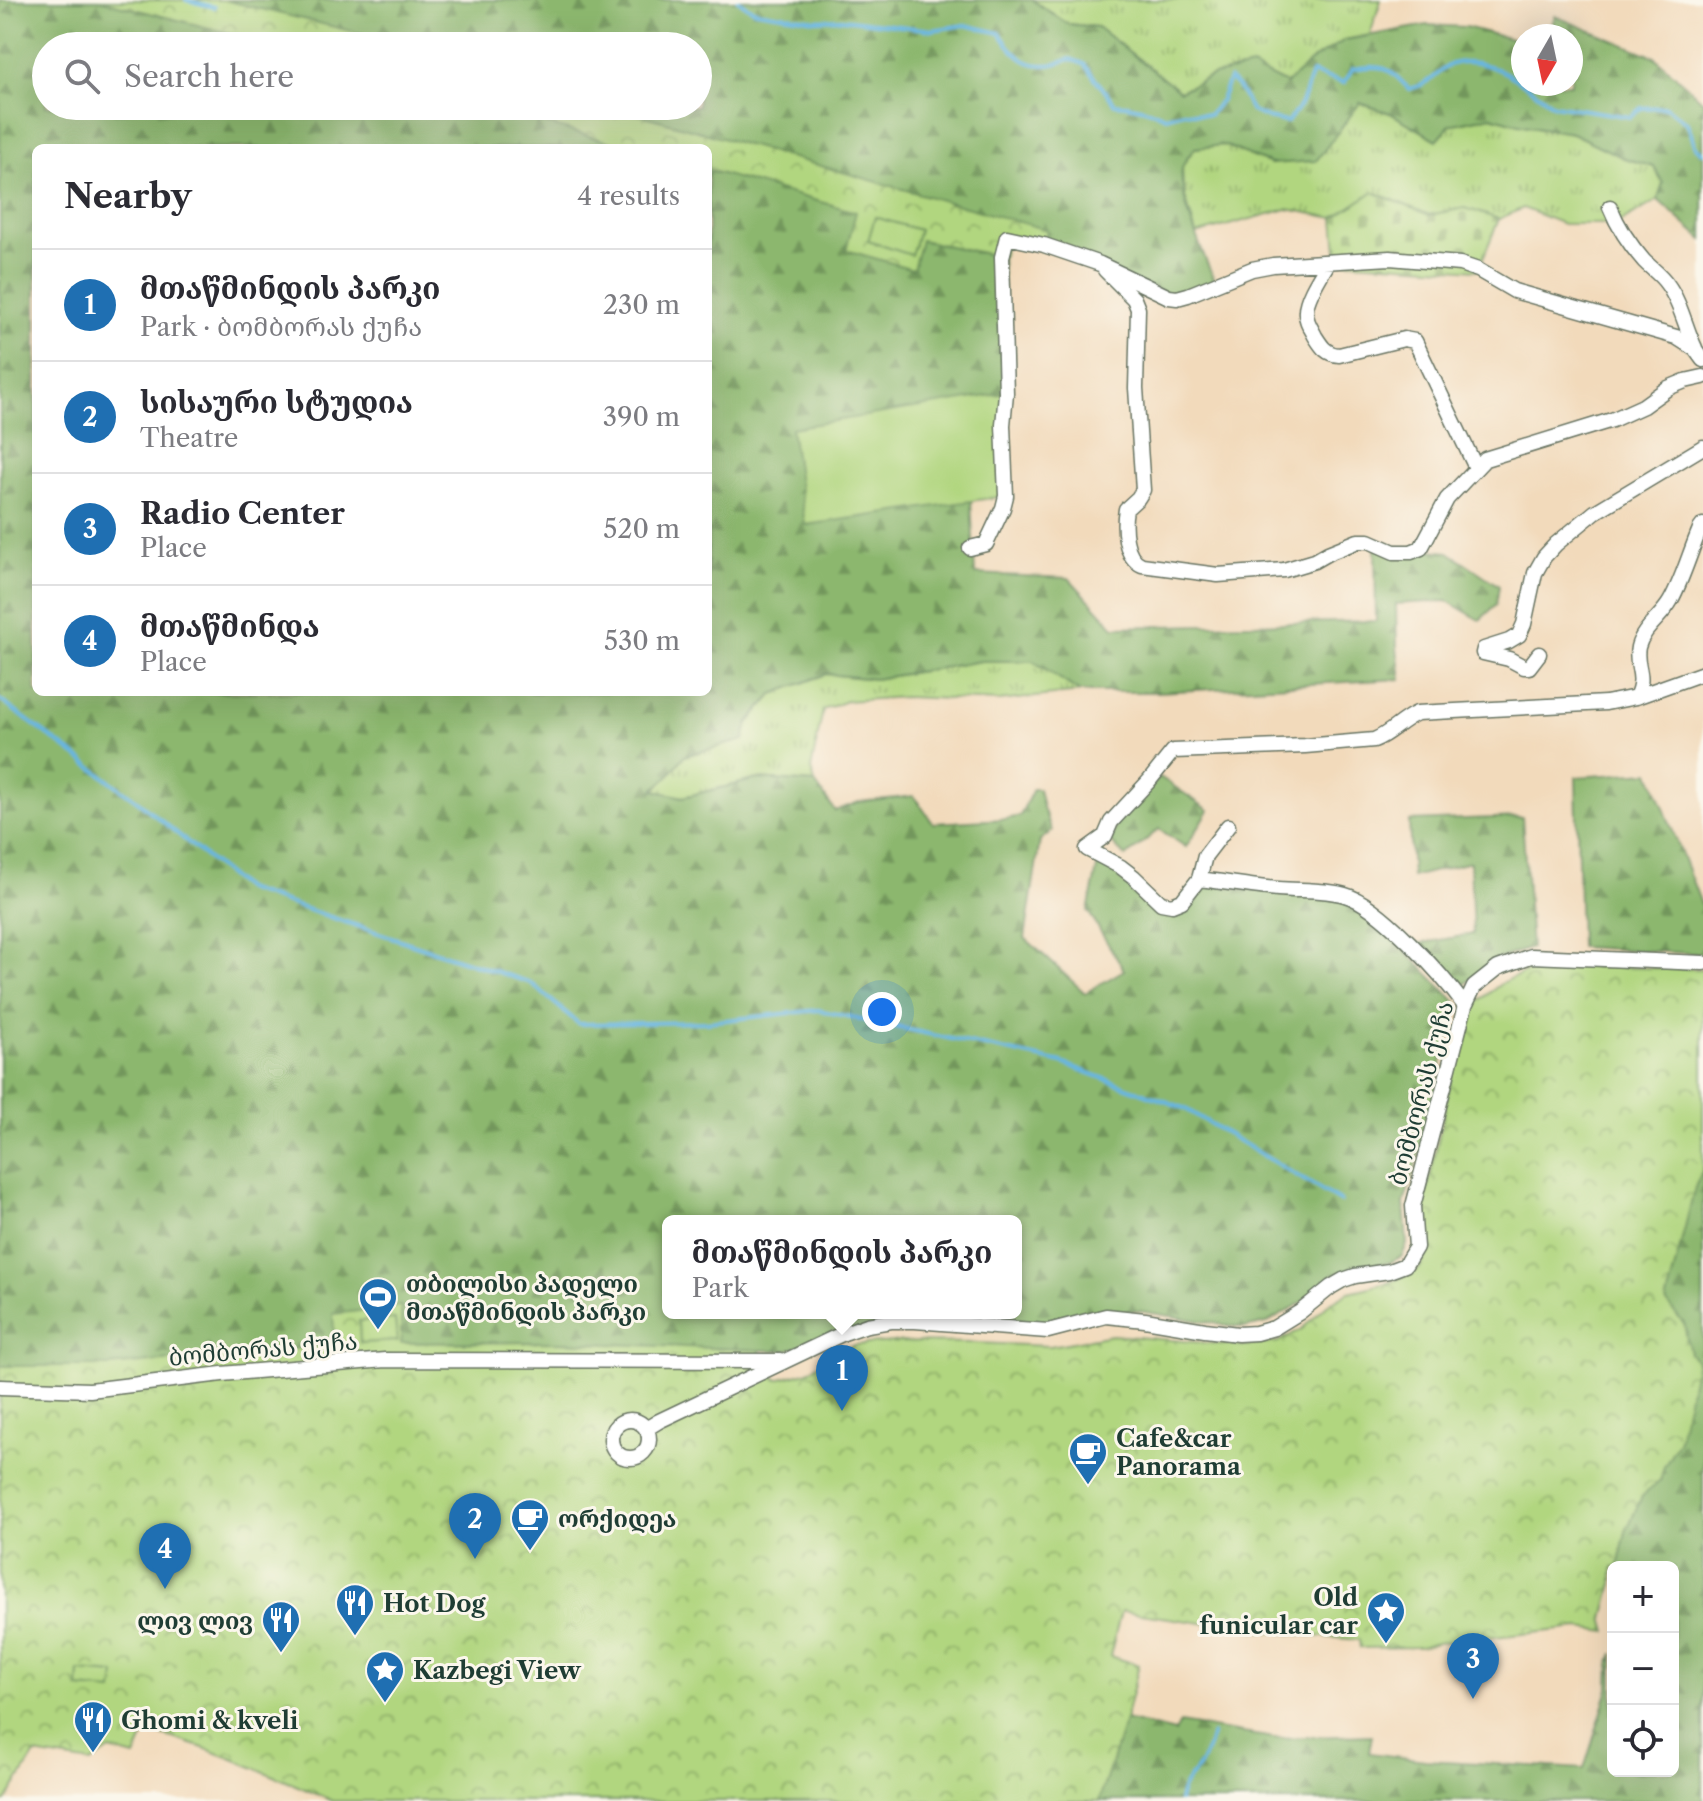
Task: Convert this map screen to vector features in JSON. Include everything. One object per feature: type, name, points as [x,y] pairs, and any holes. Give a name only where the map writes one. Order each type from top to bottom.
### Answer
[{"type":"street","points":[[1610,207],[1630,243],[1666,282],[1679,304],[1685,327],[1699,354]]},
{"type":"street","points":[[970,548],[986,544],[1006,496],[1002,257],[1007,237],[1044,245],[1100,264],[1177,298],[1273,265],[1390,258],[1460,264],[1478,270],[1514,291],[1676,337],[1699,354]]},
{"type":"street","points":[[1328,263],[1305,313],[1323,349],[1339,355],[1404,339],[1415,341],[1476,468]]},
{"type":"street","points":[[1100,264],[1134,299],[1138,309],[1136,388],[1143,490],[1126,509],[1125,532],[1131,556],[1142,565],[1218,575],[1284,570],[1314,561],[1358,541],[1369,541],[1394,552],[1411,552],[1421,548],[1447,499],[1485,459],[1612,420],[1643,406],[1668,388],[1703,377]]},
{"type":"street","points":[[1539,654],[1529,667],[1524,667],[1509,659],[1483,653],[1484,649],[1519,635],[1535,573],[1544,557],[1595,512],[1703,447]]},
{"type":"street","points":[[1636,697],[1641,677],[1638,650],[1648,629],[1670,603],[1703,525]]},
{"type":"street","points":[[1228,826],[1205,856],[1199,879],[1182,901],[1166,905],[1121,867],[1086,847],[1105,836],[1111,822],[1173,751],[1374,740],[1417,713],[1606,703],[1636,697],[1703,673]]},
{"type":"street","points":[[1199,879],[1345,895],[1364,903],[1408,941],[1465,1006]]},
{"type":"street","name":"ბომბორას ქუჩა","points":[[0,1387],[90,1390],[222,1374],[385,1360],[785,1361],[844,1333],[891,1321],[1048,1331],[1106,1316],[1238,1334],[1256,1333],[1274,1328],[1343,1280],[1405,1265],[1416,1247],[1413,1206],[1465,1006],[1474,987],[1498,968],[1531,956],[1703,963]]},
{"type":"street","points":[[646,1429],[785,1361]]},
{"type":"green space","points":[[0,0],[99,0],[226,32],[32,32],[32,120],[533,120],[617,144],[32,144],[32,696],[712,696],[712,171],[857,212],[847,250],[913,269],[920,240],[1002,257],[1006,393],[806,525],[971,500],[975,574],[1069,578],[1114,627],[1376,621],[1375,544],[1449,552],[1499,586],[1496,605],[1480,620],[1447,601],[1396,604],[1401,679],[1157,692],[1080,692],[1033,661],[981,661],[875,679],[826,674],[773,694],[748,723],[744,740],[684,756],[653,790],[683,797],[758,779],[815,783],[835,811],[859,802],[914,796],[933,823],[1020,816],[1033,789],[1039,789],[1052,831],[1040,840],[1025,938],[1085,993],[1124,970],[1088,911],[1098,864],[1120,874],[1149,902],[1168,912],[1183,907],[1201,884],[1347,901],[1365,910],[1459,1005],[1443,1057],[1431,1117],[1404,1203],[1407,1244],[1402,1256],[1389,1263],[1365,1265],[1332,1275],[1306,1300],[1267,1323],[1245,1328],[1139,1311],[1111,1311],[1050,1326],[946,1319],[1022,1319],[1022,1215],[662,1215],[662,1319],[926,1319],[784,1351],[558,1342],[401,1343],[400,1306],[336,1345],[110,1366],[0,1366]]},
{"type":"green space","points":[[99,0],[224,0],[355,32],[226,32]]},
{"type":"green space","points":[[224,0],[1032,0],[1068,24],[1097,27],[1180,91],[1213,75],[1252,67],[1286,84],[1314,59],[1345,40],[1427,25],[1466,27],[1511,39],[1511,96],[1583,96],[1583,27],[1655,57],[1703,101],[1703,240],[1658,200],[1663,183],[1654,167],[1624,158],[1572,133],[1491,116],[1450,125],[1437,140],[1390,113],[1360,103],[1316,161],[1271,164],[1224,145],[1195,148],[1182,169],[1184,195],[1216,283],[1177,298],[1044,245],[1046,230],[658,120],[712,120],[712,32],[355,32]]},
{"type":"green space","points":[[1032,0],[1381,0],[1370,35],[1345,40],[1314,59],[1286,85],[1213,75],[1180,91],[1097,27],[1068,24]]},
{"type":"green space","points":[[1555,16],[1575,24],[1552,24]]},
{"type":"green space","points":[[1359,103],[1390,113],[1437,140],[1450,125],[1491,116],[1572,133],[1624,158],[1654,167],[1663,183],[1658,200],[1617,224],[1563,224],[1523,208],[1499,219],[1465,208],[1429,215],[1373,192],[1334,218],[1287,209],[1196,234],[1183,189],[1182,166],[1195,148],[1223,145],[1271,164]]},
{"type":"green space","points":[[533,120],[658,120],[1047,230],[1044,245],[1008,237],[1002,257],[921,240],[913,269],[846,250],[856,212],[712,171],[712,144],[617,144]]},
{"type":"green space","points":[[1373,192],[1429,215],[1465,208],[1499,219],[1478,270],[1338,261],[1334,218]]},
{"type":"green space","points":[[875,217],[919,230],[911,255],[868,241]]},
{"type":"green space","points":[[1006,393],[1006,496],[805,525],[791,428]]},
{"type":"green space","points":[[981,661],[1034,661],[1080,692],[999,701],[905,697],[846,701],[823,710],[811,769],[815,783],[758,779],[683,797],[653,791],[684,756],[743,740],[748,723],[773,694],[826,674],[875,679]]},
{"type":"green space","points":[[1650,772],[1703,909],[1703,954],[1580,947],[1576,777]]},
{"type":"green space","points":[[1160,777],[1209,810],[1186,847],[1159,829],[1126,857],[1111,842],[1116,823]]},
{"type":"green space","points":[[1522,817],[1531,948],[1494,960],[1458,990],[1418,944],[1473,934],[1470,862],[1412,877],[1409,821]]},
{"type":"green space","points":[[1556,966],[1703,969],[1703,1169],[1695,1187],[1666,1302],[1684,1324],[1690,1354],[1697,1360],[1678,1442],[1664,1466],[1660,1481],[1642,1496],[1626,1531],[1619,1561],[1607,1561],[1607,1607],[1604,1618],[1607,1632],[1579,1628],[1420,1647],[1360,1648],[1359,1640],[1257,1631],[1121,1611],[1110,1656],[1139,1665],[1099,1801],[333,1801],[217,1753],[146,1731],[135,1757],[110,1750],[91,1763],[35,1754],[6,1801],[0,1801],[0,1366],[110,1366],[335,1345],[333,1314],[401,1306],[401,1343],[558,1342],[759,1350],[777,1380],[809,1371],[854,1345],[894,1342],[1050,1346],[1112,1335],[1244,1346],[1278,1342],[1302,1329],[1327,1305],[1349,1292],[1391,1282],[1419,1269],[1430,1249],[1423,1218],[1426,1196],[1460,1038],[1474,1005],[1503,982],[1533,969]]},
{"type":"green space","points":[[1703,1169],[1703,1801],[1099,1801],[1125,1720],[1175,1732],[1180,1723],[1274,1738],[1372,1735],[1369,1753],[1425,1760],[1584,1769],[1607,1695],[1607,1777],[1679,1777],[1679,1561],[1619,1561],[1626,1531],[1642,1496],[1660,1481],[1664,1466],[1678,1442],[1690,1354],[1684,1324],[1666,1302],[1695,1187]]},
{"type":"green space","name":"თბილისი პადელი მთაწმინდის პარკი","points":[[395,1319],[397,1341],[360,1343],[359,1321]]},
{"type":"green space","points":[[79,1671],[115,1674],[113,1691],[78,1688]]},
{"type":"waterway","points":[[186,0],[214,7]]},
{"type":"waterway","points":[[738,0],[756,11],[815,20],[842,19],[932,30],[965,25],[1000,33],[1014,52],[1029,62],[1047,65],[1070,59],[1084,64],[1115,104],[1141,108],[1166,117],[1184,112],[1209,115],[1221,100],[1229,79],[1238,87],[1252,111],[1287,122],[1300,106],[1312,73],[1344,83],[1352,69],[1378,67],[1395,75],[1409,89],[1461,62],[1480,64],[1511,76]]},
{"type":"waterway","points":[[1541,96],[1554,105],[1630,117],[1641,108],[1666,107],[1687,123],[1696,147],[1703,153]]},
{"type":"waterway","points":[[0,700],[140,803],[245,889],[531,983],[579,1024],[707,1022],[818,1010],[1062,1063],[1184,1108],[1341,1202]]},
{"type":"waterway","points":[[1179,1801],[1185,1784],[1204,1759],[1212,1734]]},
{"type":"place","name":"თბილისი პადელი მთაწმინდის პარკი","points":[[378,1331]]},
{"type":"place","name":"მთაწმინდის პარკი","points":[[842,1411]]},
{"type":"place","name":"Cafe&car Panorama","points":[[1088,1486]]},
{"type":"place","name":"ორქიდეა","points":[[530,1552]]},
{"type":"place","name":"სისაური სტუდია","points":[[475,1559]]},
{"type":"place","name":"მთაწმინდა","points":[[165,1589]]},
{"type":"place","name":"Hot Dog","points":[[355,1637]]},
{"type":"place","name":"Old funicular car","points":[[1386,1645]]},
{"type":"place","name":"ლივ ლივ","points":[[281,1654]]},
{"type":"place","name":"Radio Center","points":[[1473,1699]]},
{"type":"place","name":"Kazbegi View","points":[[385,1704]]},
{"type":"place","name":"Ghomi & kveli","points":[[93,1754]]}]
